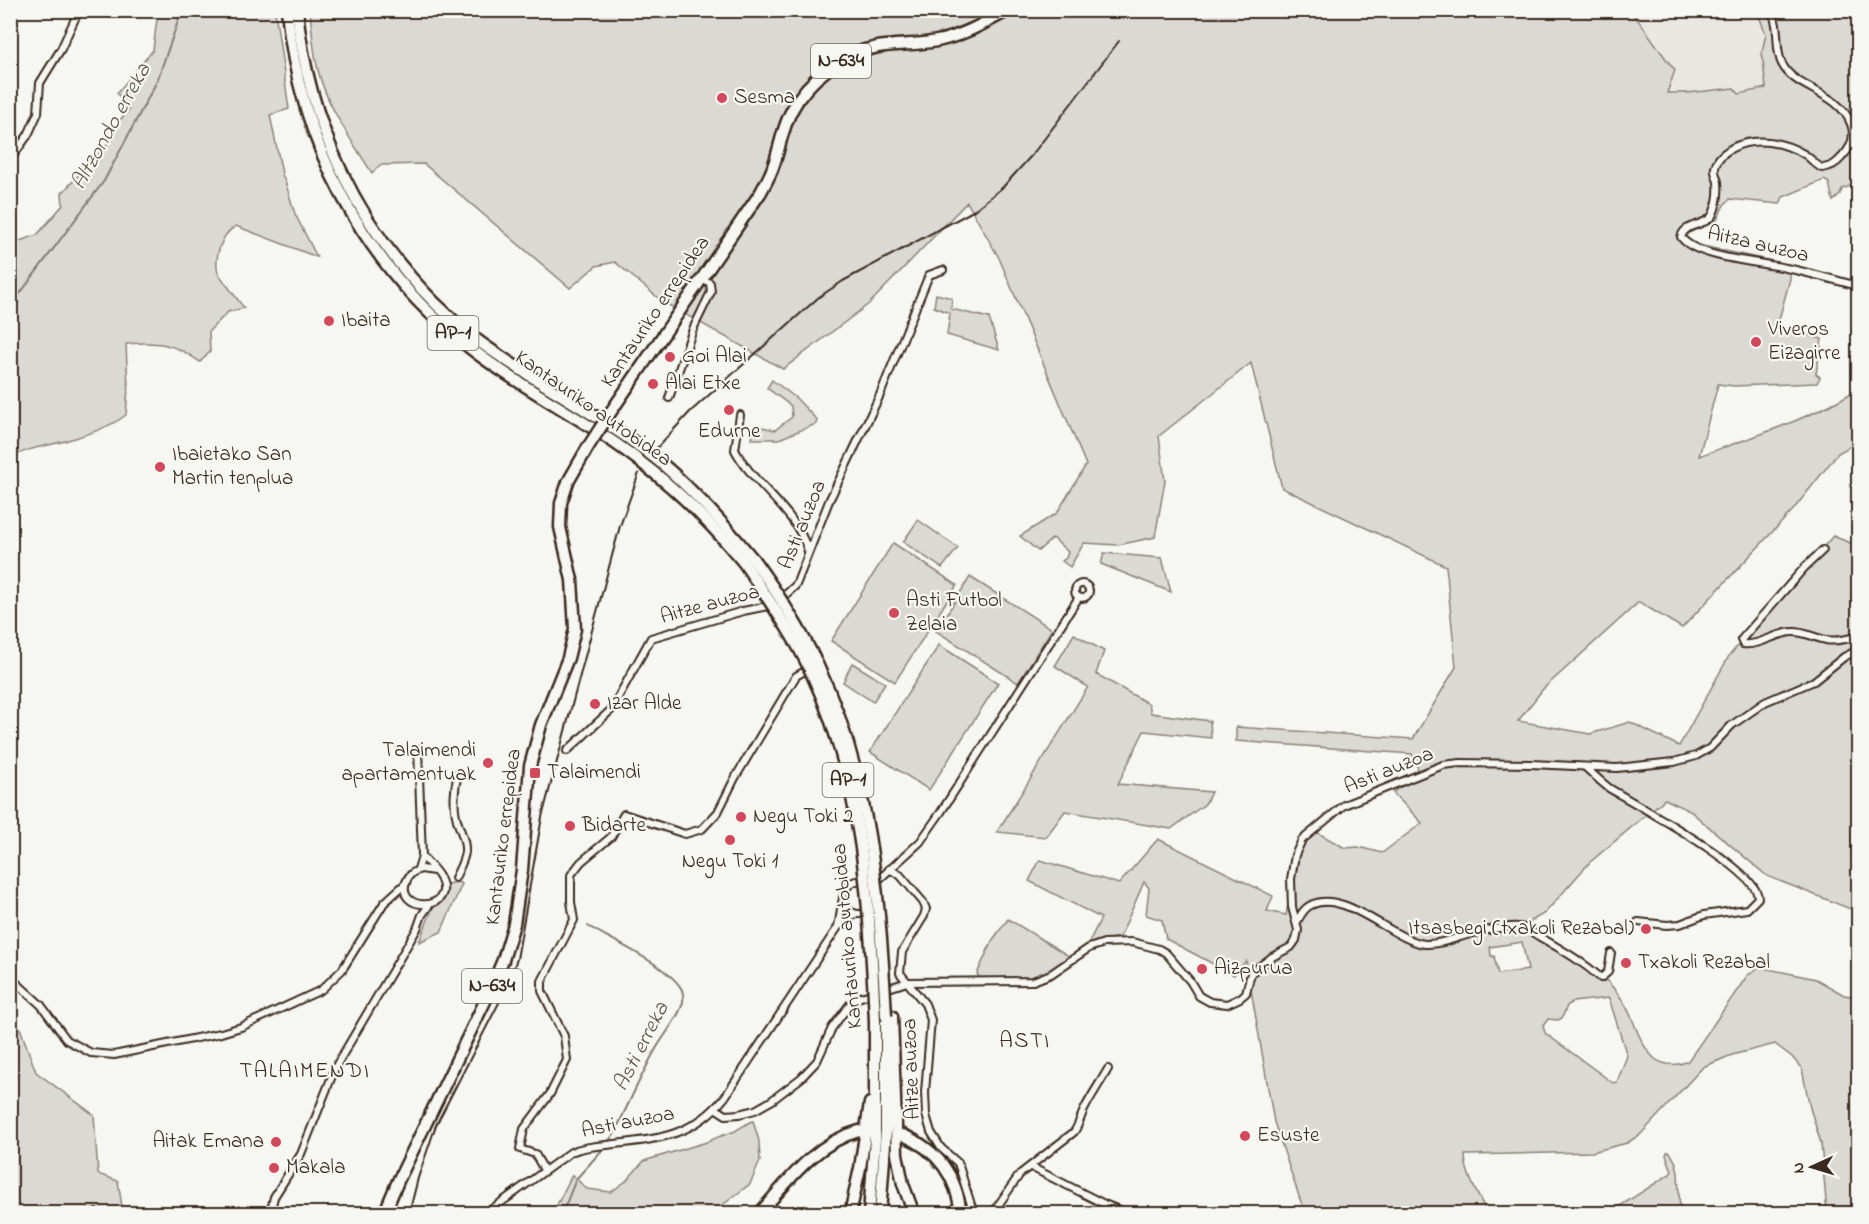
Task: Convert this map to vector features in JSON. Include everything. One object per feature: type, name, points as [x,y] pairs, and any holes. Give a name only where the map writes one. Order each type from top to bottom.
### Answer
[{"type":"highway","name":"Kantauriko autobidea","points":[[287,10],[289,35],[303,105],[319,147],[350,210],[393,274],[419,302],[470,348],[647,466],[748,561],[795,621],[817,663],[840,717],[855,767],[874,868],[883,958],[888,974],[884,1018],[876,1061],[875,1139],[869,1214]]},
{"type":"highway","name":"Kantauriko autobidea","points":[[297,10],[305,64],[314,102],[329,142],[360,206],[402,267],[420,288],[475,339],[623,435],[679,479],[732,533],[795,641],[815,681],[835,731],[857,822],[884,1018],[886,1130],[880,1214]]},
{"type":"highway","name":"Kantauriko errepidea","points":[[398,1181],[490,991],[513,931],[519,896],[530,766],[541,725],[568,658],[574,629],[572,580],[560,527],[561,503],[568,482],[608,416],[761,192],[773,167],[781,136],[791,111],[801,96],[833,66],[854,53],[880,47],[937,41],[974,28],[1008,11]]},
{"type":"highway","points":[[884,1018],[897,1154],[903,1184],[914,1214]]},
{"type":"highway","points":[[850,1214],[860,1168],[876,1061]]},
{"type":"highway","points":[[759,1214],[819,1150],[846,1135],[859,1131]]},
{"type":"highway","points":[[903,1135],[925,1145],[945,1167],[955,1185],[961,1214]]},
{"type":"highway","name":"N-634","points":[[380,1214],[398,1181]]},
{"type":"highway","name":"N-634","points":[[384,1214],[398,1181]]},
{"type":"street","points":[[10,160],[28,135],[38,113],[40,84],[62,49],[79,10]]},
{"type":"street","points":[[930,10],[960,10]]},
{"type":"street","name":"Aitza auzoa","points":[[1771,10],[1776,20],[1782,64],[1794,77],[1838,103],[1848,115],[1853,128],[1853,142],[1837,163],[1822,168],[1806,155],[1776,144],[1759,141],[1739,144],[1727,150],[1715,166],[1718,195],[1713,213],[1709,220],[1687,228],[1681,237],[1683,241],[1702,251],[1739,260],[1785,267],[1858,286]]},
{"type":"street","name":"Asti auzoa","points":[[777,604],[796,585],[829,501],[880,395],[929,275],[943,270]]},
{"type":"street","points":[[669,398],[693,329],[711,292],[710,283],[703,279]]},
{"type":"street","points":[[740,415],[735,450],[748,470],[794,523],[803,536],[808,552]]},
{"type":"street","points":[[1823,550],[1741,640],[1743,644],[1756,644],[1794,632],[1827,640],[1858,636]]},
{"type":"street","points":[[855,881],[869,883],[882,876],[920,842],[1079,597]]},
{"type":"street","points":[[777,604],[812,667],[830,707],[849,767],[862,827],[869,883],[876,891],[876,904],[867,913],[857,914],[848,910],[843,899],[846,888],[866,868]]},
{"type":"street","name":"Aitze auzoa","points":[[567,751],[611,710],[651,638],[743,611],[777,604]]},
{"type":"street","name":"Asti auzoa","points":[[907,982],[1034,981],[1051,974],[1089,948],[1120,941],[1159,949],[1166,953],[1190,981],[1199,996],[1219,1005],[1227,1004],[1246,993],[1251,973],[1272,957],[1291,947],[1296,940],[1298,930],[1291,898],[1295,855],[1302,840],[1344,805],[1443,765],[1460,763],[1531,764],[1617,768],[1674,762],[1696,756],[1710,748],[1732,725],[1765,702],[1814,681],[1844,657],[1858,650]]},
{"type":"street","points":[[544,1170],[534,1154],[520,1149],[525,1129],[550,1094],[567,1060],[564,1036],[542,991],[542,981],[574,920],[571,875],[581,862],[611,837],[624,814],[685,834],[702,829],[718,812],[735,778],[796,676],[812,667]]},
{"type":"street","points":[[418,749],[422,856],[418,869]]},
{"type":"street","points":[[1584,767],[1607,787],[1707,847],[1752,882],[1759,891],[1758,898],[1747,909],[1704,915],[1680,924],[1638,922]]},
{"type":"street","points":[[455,878],[464,860],[465,851],[464,838],[457,824],[455,812],[455,784],[458,774]]},
{"type":"street","points":[[270,1214],[274,1197],[302,1154],[336,1066],[417,929],[422,915],[430,904],[437,900],[442,890],[441,880],[422,856]]},
{"type":"street","points":[[10,977],[41,1005],[67,1040],[91,1053],[114,1055],[198,1038],[241,1027],[321,990],[342,970],[382,906],[406,883],[409,876],[423,868],[434,872]]},
{"type":"street","points":[[866,868],[882,876]]},
{"type":"street","name":"Aitze auzoa","points":[[889,869],[900,875],[923,902],[926,909],[902,952],[900,974],[925,1004],[931,1020],[925,1092],[926,1115],[931,1132],[941,1148],[958,1163],[974,1214]]},
{"type":"street","points":[[406,883],[410,898]]},
{"type":"street","points":[[393,896],[410,898],[417,904],[422,915]]},
{"type":"street","name":"Asti auzoa","points":[[838,927],[843,899]]},
{"type":"street","name":"Asti auzoa","points":[[1297,922],[1306,908],[1312,904],[1326,902],[1341,904],[1367,915],[1406,939],[1426,944],[1471,934],[1515,927],[1524,928],[1566,951],[1601,978],[1608,972],[1611,953]]},
{"type":"street","points":[[417,904],[430,904]]},
{"type":"street","name":"Asti auzoa","points":[[485,1214],[571,1152],[596,1146],[674,1135],[698,1123],[725,1097],[838,927],[846,919],[857,914]]},
{"type":"street","points":[[715,1108],[726,1115],[739,1114],[755,1110],[771,1101],[817,1061],[832,1028],[850,1004],[858,998],[907,982]]},
{"type":"street","points":[[992,1214],[1020,1174],[1080,1125],[1082,1112],[1091,1094],[1108,1069]]},
{"type":"street","points":[[1031,1167],[1129,1214]]},
{"type":"shaded area","points":[[158,11],[275,11],[289,109],[270,115],[283,178],[295,214],[317,257],[236,226],[226,234],[220,246],[217,267],[218,273],[244,308],[228,312],[209,331],[210,352],[200,362],[174,347],[157,343],[126,344],[128,387],[126,415],[97,431],[30,450],[11,458],[11,244],[37,235],[63,205],[62,193],[112,139],[118,122],[129,110],[117,93],[153,50]]},
{"type":"shaded area","points":[[310,11],[1630,11],[1675,70],[1667,93],[1734,88],[1739,94],[1766,88],[1762,52],[1766,34],[1757,11],[1858,11],[1858,183],[1842,189],[1840,195],[1833,201],[1829,183],[1824,180],[1783,197],[1780,204],[1730,199],[1724,205],[1717,220],[1684,235],[1686,240],[1698,245],[1790,265],[1790,279],[1777,327],[1822,339],[1816,374],[1820,377],[1817,383],[1734,386],[1718,384],[1699,456],[1801,418],[1858,389],[1858,442],[1838,453],[1793,510],[1682,628],[1639,602],[1543,689],[1518,721],[1590,734],[1630,722],[1679,746],[1729,656],[1833,536],[1858,546],[1858,912],[1767,876],[1690,811],[1665,799],[1589,863],[1545,913],[1526,924],[1592,966],[1614,988],[1631,1015],[1640,1038],[1649,1052],[1658,1061],[1666,1064],[1680,1064],[1688,1061],[1747,976],[1759,967],[1816,979],[1844,995],[1858,997],[1858,1213],[1827,1213],[1821,1143],[1810,1108],[1802,1069],[1792,1057],[1775,1044],[1732,1055],[1703,1067],[1641,1134],[1627,1143],[1592,1152],[1465,1155],[1470,1177],[1487,1213],[1308,1213],[1302,1205],[1274,1122],[1246,961],[1234,975],[1166,939],[1162,920],[1146,915],[1149,888],[1144,882],[1120,937],[1088,944],[1101,918],[1029,881],[1040,860],[1119,884],[1158,839],[1273,896],[1267,911],[1286,915],[1300,840],[1305,832],[1311,829],[1345,848],[1358,847],[1382,853],[1422,823],[1393,793],[1418,769],[1412,754],[1236,741],[1236,727],[1413,739],[1456,667],[1446,566],[1282,488],[1251,363],[1159,436],[1165,481],[1155,537],[1118,545],[1084,543],[1070,567],[1062,561],[1068,552],[1053,538],[1038,551],[1020,536],[1057,513],[1086,465],[999,258],[967,202],[870,303],[783,369],[663,302],[615,262],[596,266],[570,288],[424,164],[380,165],[372,173],[341,123],[322,84],[316,63]],"holes":[[[1522,942],[1528,970],[1498,974],[1490,947]],[[1609,998],[1627,1056],[1617,1082],[1613,1083],[1545,1033],[1543,1026],[1548,1019],[1562,1018],[1567,1006],[1572,1002]]]},
{"type":"shaded area","points":[[1630,11],[1757,11],[1766,34],[1762,52],[1766,88],[1738,94],[1666,93],[1675,69]]},
{"type":"shaded area","points":[[936,294],[952,298],[951,309],[989,318],[999,350],[947,335],[950,313],[934,307]]},
{"type":"shaded area","points":[[772,380],[796,398],[817,420],[816,424],[779,439],[752,439],[753,429],[762,427],[775,430],[792,417],[791,406],[767,388]]},
{"type":"shaded area","points":[[918,520],[958,548],[942,568],[903,542]]},
{"type":"shaded area","name":"Asti Futbol Zelaia","points":[[893,543],[957,585],[895,682],[831,641]]},
{"type":"shaded area","points":[[1104,553],[1162,558],[1171,592],[1101,564]]},
{"type":"shaded area","points":[[970,577],[1052,629],[1018,683],[936,631]]},
{"type":"shaded area","points":[[1074,634],[1104,651],[1096,674],[1149,704],[1151,713],[1210,721],[1211,738],[1144,731],[1118,784],[1211,792],[1205,804],[1171,829],[1065,811],[1046,837],[997,832],[1088,687],[1055,666]]},
{"type":"shaded area","points":[[939,645],[998,683],[929,790],[870,752]]},
{"type":"shaded area","points":[[852,663],[885,683],[873,702],[843,682]]},
{"type":"shaded area","points":[[457,882],[462,884],[441,932],[419,942],[433,907],[443,897],[447,884]]},
{"type":"shaded area","points":[[1008,919],[1069,956],[1048,972],[1031,978],[981,979],[977,974],[992,941]]},
{"type":"shaded area","points":[[10,1020],[20,1028],[36,1072],[94,1115],[98,1174],[118,1181],[123,1213],[11,1213]]},
{"type":"shaded area","points":[[753,1121],[759,1141],[760,1161],[750,1184],[712,1213],[553,1213],[572,1175],[587,1189],[611,1192],[626,1181],[644,1161],[710,1141]]},
{"type":"shaded area","points":[[1667,1152],[1670,1152],[1678,1172],[1680,1213],[1609,1213],[1670,1174],[1672,1171]]},
{"type":"waterway","name":"Altzondo erreka","points":[[10,307],[104,181],[157,81],[182,10]]},
{"type":"waterway","name":"Asti erreka","points":[[588,926],[654,964],[676,981],[682,990],[683,997],[679,1013],[657,1047],[614,1134],[607,1143]]},
{"type":"waterway","name":"Asti erreka","points":[[562,1214],[576,1179],[604,1148]]},
{"type":"railway","points":[[654,451],[690,412],[819,297],[843,281],[973,211],[1003,187],[1032,155],[1119,41]]},
{"type":"railway","points":[[409,1214],[418,1178],[436,1125],[503,995],[517,959],[542,817],[620,526],[639,473]]},
{"type":"place","name":"Sesma","points":[[722,98]]},
{"type":"place","name":"Ibaita","points":[[329,321]]},
{"type":"place","name":"Viveros Eizagirre","points":[[1756,342]]},
{"type":"place","name":"Goi Alai","points":[[670,357]]},
{"type":"place","name":"Alai Etxe","points":[[653,384]]},
{"type":"place","name":"Edurne","points":[[729,410]]},
{"type":"place","name":"Ibaietako San Martin tenplua","points":[[160,467]]},
{"type":"place","name":"Asti Futbol Zelaia","points":[[894,613]]},
{"type":"place","name":"Izar Alde","points":[[595,704]]},
{"type":"place","name":"Talaimendi apartamentuak","points":[[488,763]]},
{"type":"place","name":"Talaimendi","points":[[535,773]]},
{"type":"place","name":"Negu Toki 2","points":[[741,817]]},
{"type":"place","name":"Bidarte","points":[[570,826]]},
{"type":"place","name":"Negu Toki 1","points":[[730,840]]},
{"type":"place","name":"Itsasbegi (txakoli Rezabal)","points":[[1646,929]]},
{"type":"place","name":"Txakoli Rezabal","points":[[1626,963]]},
{"type":"place","name":"Aizpurua","points":[[1202,969]]},
{"type":"place","name":"Esuste","points":[[1245,1136]]},
{"type":"place","name":"Aitak Emana","points":[[276,1142]]},
{"type":"place","name":"Makala","points":[[274,1168]]},
{"type":"district","name":"ASTI","points":[[1025,1042]]},
{"type":"district","name":"TALAIMENDI","points":[[305,1072]]}]
